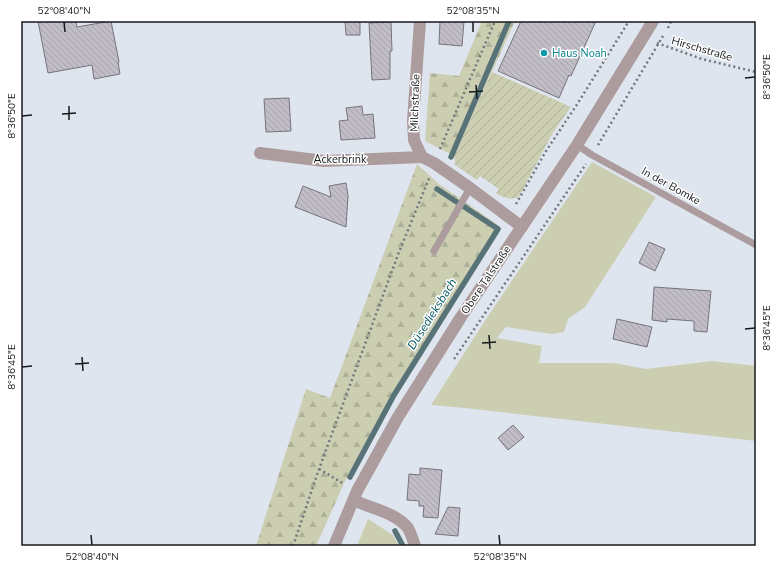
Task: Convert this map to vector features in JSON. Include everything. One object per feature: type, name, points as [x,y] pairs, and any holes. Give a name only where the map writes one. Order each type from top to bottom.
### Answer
[{"type":"street","name":"Milchstraße","points":[[420,21],[413,121],[414,140],[422,157]]},
{"type":"street","name":"Obere Talstraße","points":[[334,546],[356,495],[398,417],[439,352],[577,145],[653,21]]},
{"type":"street","name":"Ackerbrink","points":[[260,153],[324,161],[422,157]]},
{"type":"street","points":[[422,157],[470,188],[522,227]]},
{"type":"street","points":[[356,495],[366,506],[394,516],[408,528],[415,546]]},
{"type":"lane","name":"In der Bomke","points":[[577,145],[592,155],[756,245]]},
{"type":"lane","points":[[434,251],[470,188]]},
{"type":"path","points":[[293,546],[319,469],[399,252],[434,164],[495,21]]},
{"type":"path","points":[[509,217],[546,151],[629,21]]},
{"type":"path","points":[[451,363],[592,155],[659,44],[671,21]]},
{"type":"path","name":"Hirschstraße","points":[[645,36],[659,44],[702,59],[756,72]]},
{"type":"path","points":[[319,469],[356,495]]},
{"type":"green space","points":[[482,21],[515,21],[454,156],[425,141],[430,73],[459,76]]},
{"type":"green space","points":[[492,72],[571,107],[552,134],[519,197],[515,198],[507,198],[499,195],[496,193],[499,189],[480,176],[477,180],[455,165],[454,156]]},
{"type":"green space","points":[[592,162],[656,197],[585,307],[568,319],[564,332],[551,334],[506,327],[497,338],[542,346],[539,363],[614,363],[646,369],[712,361],[756,366],[756,441],[431,405],[488,316]]},
{"type":"green space","points":[[417,164],[439,184],[498,225],[393,394],[346,479],[316,546],[256,546],[306,389],[330,398]]},
{"type":"green space","points":[[368,519],[393,535],[399,546],[357,546]]},
{"type":"building","points":[[38,21],[76,21],[77,27],[111,21],[120,74],[94,79],[92,65],[48,73]]},
{"type":"building","points":[[345,21],[360,21],[360,35],[346,35]]},
{"type":"building","points":[[440,21],[464,21],[462,46],[439,44]]},
{"type":"building","name":"Haus Noah","points":[[521,21],[596,21],[571,76],[569,75],[559,98],[498,71]]},
{"type":"building","points":[[391,22],[392,51],[390,51],[390,79],[372,80],[369,23]]},
{"type":"building","points":[[289,98],[291,131],[266,132],[264,99]]},
{"type":"building","points":[[362,106],[363,115],[373,114],[375,138],[341,140],[339,121],[348,120],[346,108]]},
{"type":"building","points":[[346,183],[348,196],[346,227],[295,207],[303,186],[331,197],[329,186]]},
{"type":"building","points":[[649,242],[665,249],[655,271],[639,263]]},
{"type":"building","points":[[654,287],[711,291],[707,332],[694,331],[694,321],[667,319],[667,322],[652,320]]},
{"type":"building","points":[[617,319],[652,327],[647,347],[613,339]]},
{"type":"building","points":[[513,425],[524,437],[508,450],[498,438]]},
{"type":"building","points":[[420,468],[442,470],[438,518],[423,517],[424,506],[419,506],[419,501],[407,500],[409,474],[420,475]]},
{"type":"building","points":[[448,507],[460,508],[458,536],[435,534]]},
{"type":"waterway","name":"Düsedieksbach","points":[[451,157],[509,21]]},
{"type":"waterway","name":"Düsedieksbach","points":[[350,477],[394,395],[498,229],[437,189]]},
{"type":"waterway","name":"Düsedieksbach","points":[[395,531],[403,546]]},
{"type":"place","name":"Haus Noah","points":[[544,53]]}]
